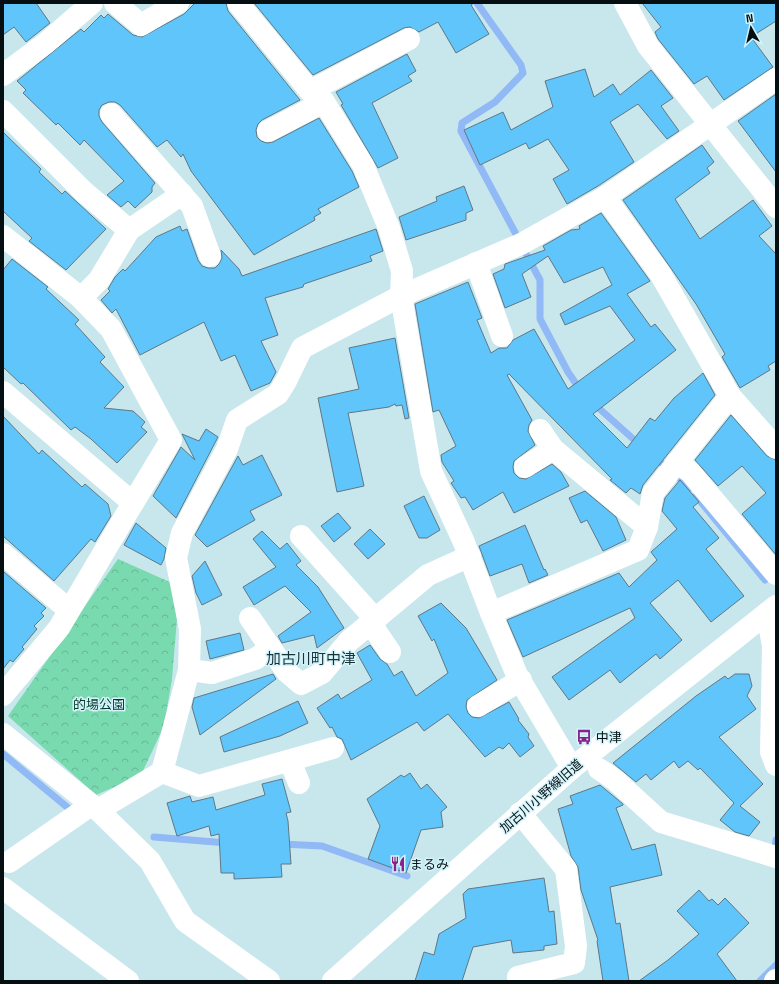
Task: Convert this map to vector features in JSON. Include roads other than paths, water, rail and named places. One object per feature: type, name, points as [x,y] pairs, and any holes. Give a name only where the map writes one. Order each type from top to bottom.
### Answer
[{"type":"street","points":[[3,75],[46,43],[92,3]]},
{"type":"street","points":[[114,3],[141,25],[178,3]]},
{"type":"street","points":[[238,3],[317,96],[363,165],[389,228],[402,271],[401,296],[431,471],[464,540],[491,613],[517,675],[572,768]]},
{"type":"street","points":[[625,3],[648,46],[776,207]]},
{"type":"street","points":[[268,131],[317,96],[409,39]]},
{"type":"street","points":[[9,862],[95,808],[162,772],[189,670],[190,629],[176,558],[182,532],[227,449],[237,420],[278,394],[302,348],[401,296],[521,244],[605,197],[776,79]]},
{"type":"street","points":[[3,111],[84,192],[129,230]]},
{"type":"street","points":[[111,114],[192,206],[210,256]]},
{"type":"street","points":[[82,298],[99,280],[129,230],[182,194]]},
{"type":"street","points":[[605,197],[661,275],[730,396],[776,448]]},
{"type":"street","points":[[3,236],[82,298],[111,329],[171,440],[59,628],[3,695]]},
{"type":"street","points":[[476,263],[502,336]]},
{"type":"street","points":[[3,392],[133,503]]},
{"type":"street","points":[[491,613],[638,550],[647,527],[653,493],[730,396]]},
{"type":"street","points":[[540,430],[553,449],[647,527]]},
{"type":"street","points":[[525,467],[553,449]]},
{"type":"street","points":[[677,462],[690,472],[776,574]]},
{"type":"street","points":[[301,536],[373,622],[390,652]]},
{"type":"street","points":[[3,554],[69,610]]},
{"type":"street","points":[[250,618],[287,672],[301,684],[322,673],[349,641],[428,575],[470,556]]},
{"type":"street","points":[[771,609],[773,646],[771,752],[776,765]]},
{"type":"street","name":"加古川小野線旧道","points":[[333,981],[520,812],[572,768],[771,609]]},
{"type":"street","points":[[189,670],[212,673],[255,659],[270,649]]},
{"type":"street","points":[[478,706],[521,680]]},
{"type":"street","points":[[3,734],[95,808],[150,861],[186,921],[269,981]]},
{"type":"street","points":[[162,772],[200,786],[333,748]]},
{"type":"street","points":[[290,760],[299,783]]},
{"type":"street","points":[[599,769],[621,785],[661,822],[766,852],[776,857]]},
{"type":"street","points":[[518,977],[574,963],[576,946],[566,869],[520,812]]},
{"type":"street","points":[[3,888],[128,981]]},
{"type":"waterway","points":[[477,3],[521,65],[523,73],[495,102],[462,123],[461,131],[518,238]]},
{"type":"waterway","points":[[525,252],[540,280],[540,319],[568,372],[581,391]]},
{"type":"waterway","points":[[593,403],[640,445]]},
{"type":"waterway","points":[[654,457],[690,488]]},
{"type":"waterway","points":[[696,496],[765,580]]},
{"type":"waterway","points":[[3,754],[73,812]]},
{"type":"waterway","points":[[154,837],[227,843]]},
{"type":"waterway","points":[[775,848],[776,840]]},
{"type":"waterway","points":[[282,844],[322,846],[407,876]]},
{"type":"waterway","points":[[760,981],[776,965]]},
{"type":"place","name":"中津","points":[[584,737]]},
{"type":"place","name":"まるみ","points":[[398,864]]},
{"type":"district","name":"加古川町中津","points":[[311,658]]},
{"type":"park label","name":"的場公園","points":[[99,704]]}]
